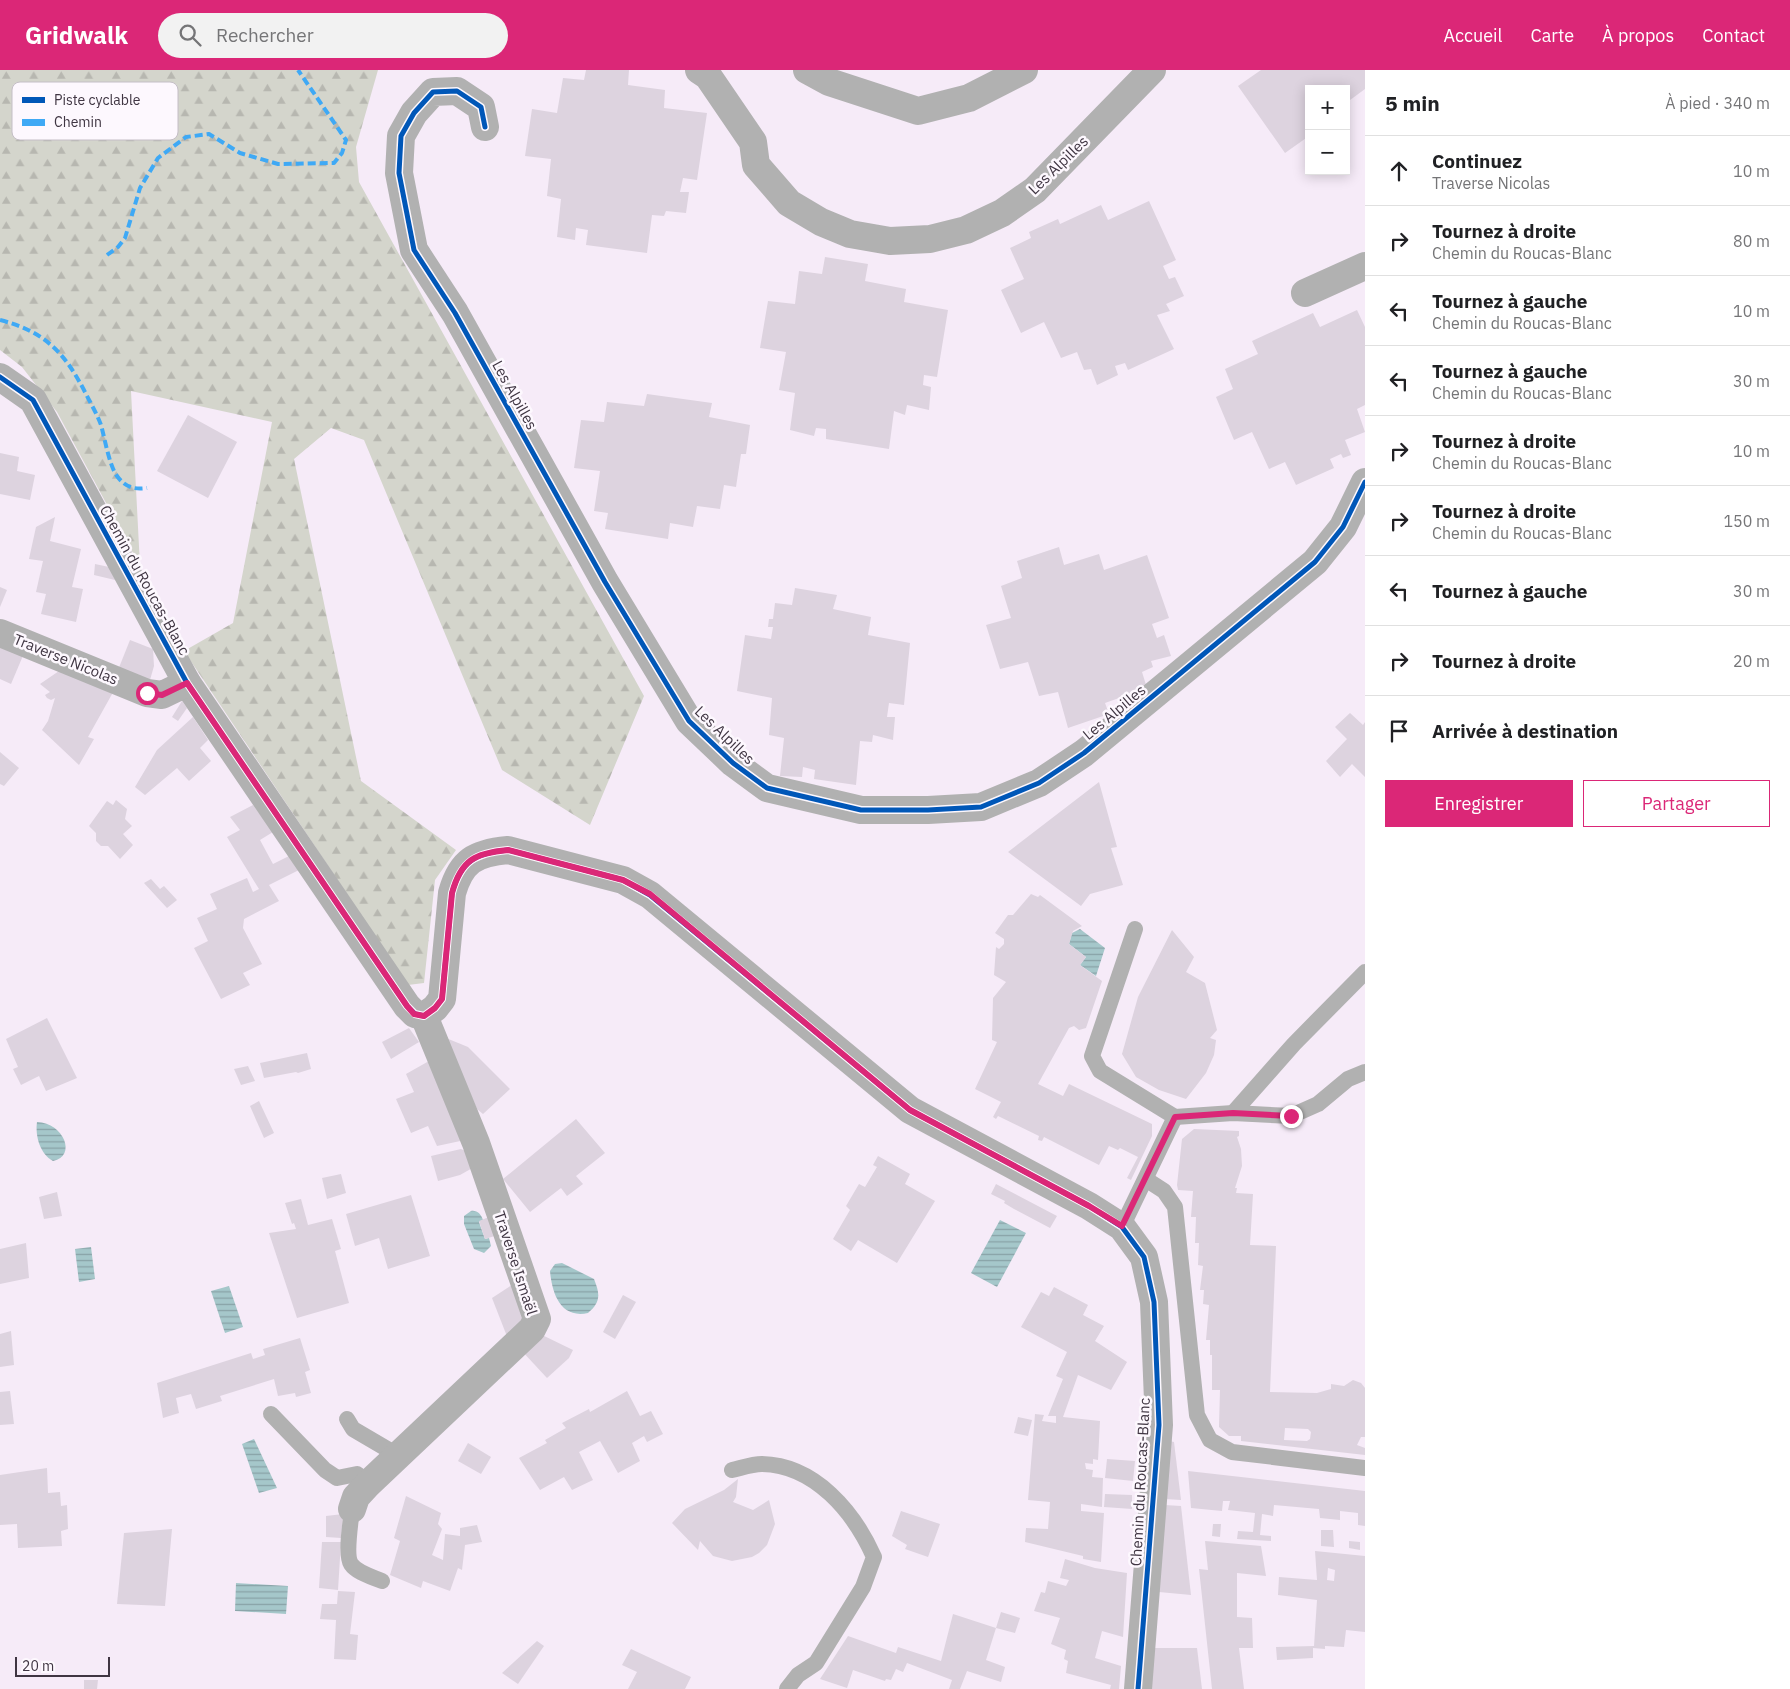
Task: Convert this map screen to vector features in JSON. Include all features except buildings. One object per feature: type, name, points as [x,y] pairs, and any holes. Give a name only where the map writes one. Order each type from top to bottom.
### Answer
[{"type":"street","name":"Les Alpilles","points":[[699,70],[708,76],[753,142],[756,165],[789,203],[821,222],[850,234],[890,241],[930,238],[966,230],[1002,213],[1035,190],[1152,70]]},
{"type":"street","points":[[807,70],[829,82],[918,111],[969,98],[1024,70]]},
{"type":"street","name":"Les Alpilles","points":[[486,128],[481,107],[457,91],[433,92],[414,113],[401,136],[400,173],[414,250],[455,313],[605,582],[689,720],[732,763],[767,788],[861,810],[928,810],[981,807],[1039,783],[1084,753],[1315,562],[1343,527],[1365,482]]},
{"type":"street","points":[[1305,292],[1365,266]]},
{"type":"street","name":"Chemin du Roucas-Blanc","points":[[0,377],[33,400],[187,683],[414,1014],[424,1016],[435,1008],[442,999],[452,893],[464,865],[476,857],[490,852],[508,850],[623,880],[650,894],[910,1110],[1089,1206],[1122,1226],[1144,1258],[1154,1302],[1156,1340],[1158,1425],[1138,1689]]},
{"type":"street","name":"Traverse Nicolas","points":[[0,633],[147,693],[162,695],[187,683]]},
{"type":"street","name":"Traverse Ismaël","points":[[352,1509],[356,1497],[368,1484],[532,1329],[537,1319],[476,1143],[424,1016]]},
{"type":"lane","points":[[1135,929],[1092,1056],[1100,1071],[1175,1117],[1233,1113],[1291,1116],[1318,1104],[1348,1079],[1365,1072]]},
{"type":"lane","points":[[1233,1113],[1294,1044],[1365,972]]},
{"type":"lane","points":[[1122,1226],[1175,1117]]},
{"type":"lane","points":[[1146,1180],[1164,1192],[1175,1207],[1197,1415],[1210,1440],[1232,1452],[1365,1468]]},
{"type":"lane","points":[[271,1414],[325,1470],[336,1478],[357,1474],[368,1484]]},
{"type":"lane","points":[[347,1419],[353,1429],[399,1456]]},
{"type":"lane","points":[[732,1470],[760,1464],[790,1468],[815,1481],[836,1500],[864,1536],[874,1557],[863,1586],[816,1663],[798,1675],[787,1689]]},
{"type":"lane","points":[[352,1509],[348,1555],[351,1564],[358,1570],[382,1581]]},
{"type":"green space","points":[[0,70],[378,70],[356,147],[359,182],[644,696],[590,825],[502,770],[364,440],[331,428],[294,459],[361,781],[456,850],[435,880],[424,983],[408,985],[184,651],[233,623],[272,422],[131,391],[140,566],[57,412],[22,367],[0,350]]},
{"type":"shaded area","points":[[1080,929],[1105,948],[1096,976],[1080,965],[1086,957],[1069,944],[1072,933]]},
{"type":"shaded area","points":[[37,1122],[46,1124],[60,1133],[66,1147],[60,1158],[53,1161],[45,1154],[39,1144]]},
{"type":"shaded area","points":[[471,1211],[477,1212],[481,1216],[483,1220],[479,1222],[485,1239],[489,1238],[491,1246],[484,1253],[474,1249],[464,1224],[464,1216]]},
{"type":"shaded area","points":[[1000,1220],[1026,1233],[997,1287],[971,1273]]},
{"type":"shaded area","points":[[91,1247],[95,1279],[79,1282],[75,1249]]},
{"type":"shaded area","points":[[562,1263],[594,1279],[598,1298],[588,1313],[578,1314],[571,1312],[559,1303],[553,1288],[550,1271],[555,1264]]},
{"type":"shaded area","points":[[229,1286],[243,1327],[225,1333],[211,1291]]},
{"type":"shaded area","points":[[254,1439],[277,1488],[259,1493],[242,1444]]},
{"type":"shaded area","points":[[236,1583],[288,1586],[286,1614],[235,1611]]},
{"type":"marked path","points":[[107,255],[118,247],[125,238],[140,188],[158,158],[186,137],[209,134],[240,153],[278,164],[334,163],[342,153],[346,140],[298,70]]},
{"type":"marked path","points":[[0,320],[30,331],[42,338],[62,356],[78,380],[98,417],[109,459],[117,476],[130,487],[138,489],[147,488]]},
{"type":"cycle path","points":[[485,127],[481,107],[457,91],[433,92],[414,113],[401,136],[399,173],[414,250],[455,313],[605,582],[689,721],[733,763],[767,788],[861,810],[928,810],[981,807],[1039,783],[1084,753],[1315,562],[1343,527],[1365,482]]},
{"type":"cycle path","points":[[0,377],[33,400],[187,683],[407,1006],[415,1014],[424,1016],[435,1008],[442,999],[452,893],[460,873],[465,866],[478,856],[508,850],[623,880],[650,895],[910,1110],[1089,1206],[1122,1227],[1144,1257],[1154,1302],[1159,1425],[1138,1689]]},
{"type":"route","points":[[147,693],[162,695],[187,683],[414,1014],[424,1016],[435,1008],[442,999],[452,893],[464,865],[476,857],[490,852],[508,850],[623,880],[650,894],[910,1110],[1089,1206],[1122,1226],[1175,1117],[1233,1113],[1291,1116]]}]
